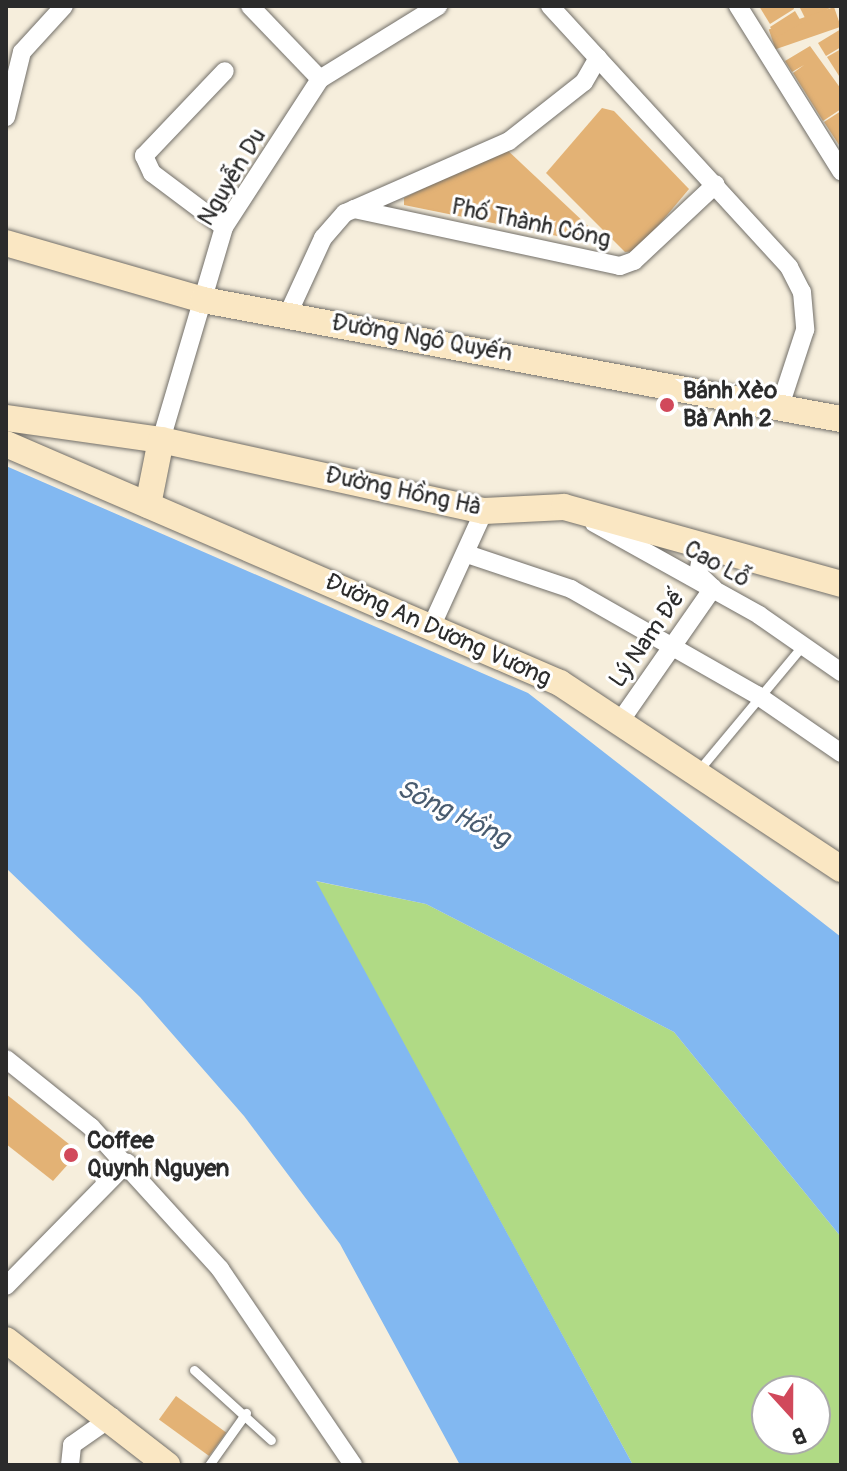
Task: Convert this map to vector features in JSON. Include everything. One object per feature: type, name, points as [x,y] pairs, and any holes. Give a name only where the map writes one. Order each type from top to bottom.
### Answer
[{"type":"street","points":[[6,117],[12,61],[64,6]]},
{"type":"street","points":[[250,6],[320,79]]},
{"type":"street","name":"Nguyễn Du","points":[[161,440],[224,227],[320,79],[438,6]]},
{"type":"street","points":[[550,6],[773,244],[802,292],[805,330],[781,403]]},
{"type":"street","points":[[738,6],[841,171]]},
{"type":"street","name":"Phố Thành Công","points":[[288,314],[328,231],[354,209],[509,141],[584,82],[598,58]]},
{"type":"street","points":[[224,227],[152,173],[144,156],[225,71]]},
{"type":"street","name":"Phố Thành Công","points":[[354,209],[620,266],[634,261],[716,184]]},
{"type":"street","name":"Đường Ngô Quyến","points":[[6,243],[203,300],[781,403],[841,419]]},
{"type":"street","name":"Đường Hồng Hà","points":[[6,418],[161,440],[484,511],[564,507],[841,584]]},
{"type":"street","points":[[148,505],[161,440]]},
{"type":"street","name":"Đường An Dương Vương","points":[[6,444],[432,625],[621,720],[841,868]]},
{"type":"street","name":"Cao Lỗ","points":[[564,507],[713,588],[841,672]]},
{"type":"street","points":[[432,625],[484,511]]},
{"type":"street","name":"Lý Nam Đế","points":[[621,720],[669,646],[713,588],[698,574],[703,546]]},
{"type":"street","points":[[467,554],[571,589],[757,695],[841,753]]},
{"type":"street","points":[[6,1059],[127,1163],[255,1315],[353,1465]]},
{"type":"street","points":[[6,1286],[127,1163]]},
{"type":"street","points":[[6,1340],[112,1417],[167,1465]]},
{"type":"street","points":[[70,1465],[72,1445],[112,1417]]},
{"type":"lane","points":[[698,771],[757,695],[803,645]]},
{"type":"lane","points":[[194,1370],[246,1413],[271,1440]]},
{"type":"lane","points":[[209,1465],[246,1413]]},
{"type":"green space","points":[[315,881],[426,904],[674,1032],[841,1237],[841,1465],[633,1465]]},
{"type":"water","name":"Sông Hồng","points":[[6,466],[528,693],[841,937],[841,1237],[674,1032],[426,904],[316,881],[633,1465],[460,1465],[340,1244],[244,1116],[140,997],[6,868]]},
{"type":"building","points":[[759,6],[793,6],[794,9],[770,24]]},
{"type":"building","points":[[799,6],[833,6],[807,22]]},
{"type":"building","points":[[834,7],[841,27],[776,49],[769,29]]},
{"type":"building","points":[[795,11],[802,23],[777,37],[770,27]]},
{"type":"building","points":[[841,29],[841,47],[826,56],[818,43]]},
{"type":"building","points":[[810,46],[841,89],[841,109],[823,121],[793,73],[804,65],[792,72],[785,61]]},
{"type":"building","points":[[841,49],[841,79],[827,57]]},
{"type":"building","points":[[602,108],[614,111],[689,189],[637,251],[625,252],[546,173]]},
{"type":"building","points":[[841,111],[841,148],[824,122]]},
{"type":"building","points":[[505,148],[588,226],[577,240],[404,205],[404,198]]},
{"type":"building","points":[[6,1094],[79,1152],[53,1181],[6,1144]]},
{"type":"building","points":[[176,1396],[226,1432],[209,1456],[159,1419]]},
{"type":"place","name":"Bánh Xèo Bà Anh 2","points":[[667,405]]},
{"type":"place","name":"Coffee Quynh Nguyen","points":[[71,1155]]}]
